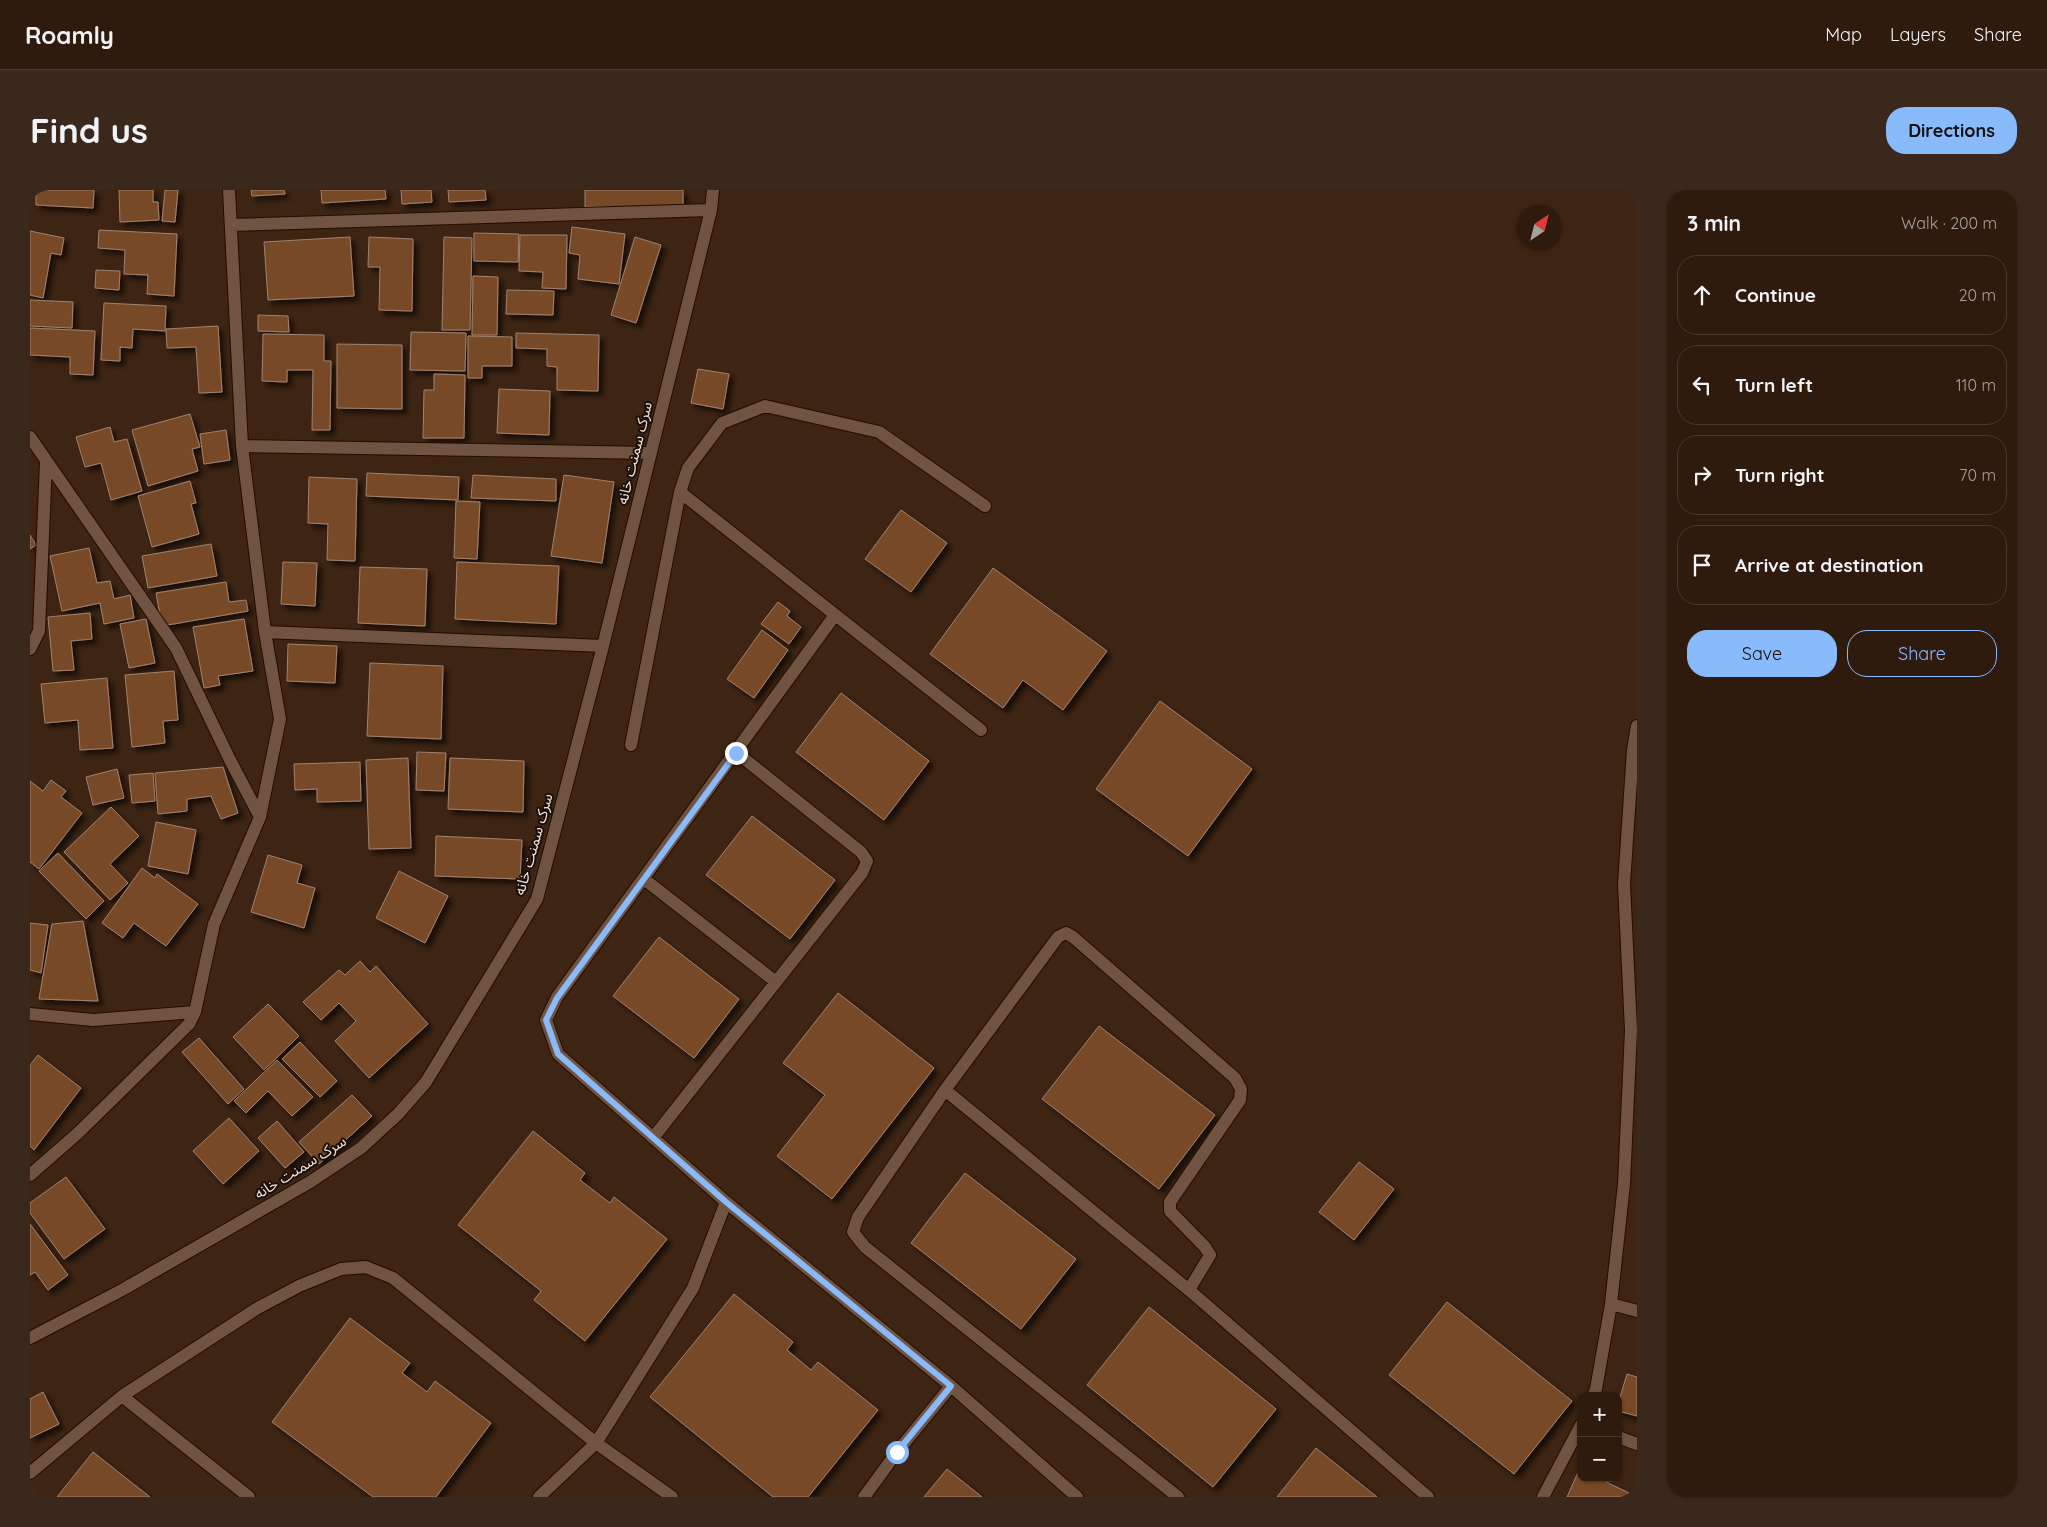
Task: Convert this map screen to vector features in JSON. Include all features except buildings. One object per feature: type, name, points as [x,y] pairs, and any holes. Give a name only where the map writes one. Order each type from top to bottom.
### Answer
[{"type":"street","points":[[30,1175],[78,1133],[189,1024],[195,1012],[214,924],[260,817],[280,719],[264,632],[242,446],[229,190]]},
{"type":"street","name":"سرک سمنت خانه","points":[[30,1338],[122,1290],[317,1177],[361,1148],[398,1114],[426,1082],[537,899],[603,646],[711,210],[713,190]]},
{"type":"street","points":[[231,224],[711,210]]},
{"type":"street","points":[[631,745],[680,492],[688,468],[722,423],[765,406],[879,432],[985,506]]},
{"type":"street","points":[[30,437],[176,648],[260,817]]},
{"type":"street","points":[[242,446],[650,453]]},
{"type":"street","points":[[30,649],[39,631],[46,462]]},
{"type":"street","points":[[680,492],[981,730]]},
{"type":"street","points":[[835,615],[557,998],[546,1020],[558,1054],[726,1202],[951,1386],[1077,1497]]},
{"type":"street","points":[[264,632],[603,646]]},
{"type":"street","points":[[1595,1392],[1611,1304],[1624,1184],[1633,1062],[1624,884],[1633,750],[1637,726]]},
{"type":"street","points":[[653,1138],[862,873],[867,861],[861,852],[736,753]]},
{"type":"street","points":[[644,879],[776,982]]},
{"type":"street","points":[[1178,1497],[865,1246],[853,1232],[858,1217],[945,1090],[1058,937],[1066,933],[1073,937],[1235,1078],[1241,1088],[1240,1100],[1170,1202],[1170,1211],[1205,1247],[1210,1255],[1189,1290]]},
{"type":"street","points":[[30,1014],[93,1020],[195,1012]]},
{"type":"street","points":[[945,1090],[1189,1290],[1428,1497]]},
{"type":"street","points":[[538,1497],[596,1443],[693,1288],[726,1202]]},
{"type":"street","points":[[30,1473],[122,1396],[256,1309],[299,1286],[341,1269],[366,1267],[393,1278],[596,1443],[672,1497]]},
{"type":"street","points":[[1611,1304],[1637,1311]]},
{"type":"street","points":[[864,1497],[897,1452],[951,1386]]},
{"type":"street","points":[[122,1396],[249,1497]]},
{"type":"street","points":[[1543,1497],[1577,1433]]},
{"type":"street","points":[[1622,1439],[1637,1444]]},
{"type":"route","points":[[736,753],[557,998],[546,1020],[558,1054],[726,1202],[951,1386],[897,1452]]}]
